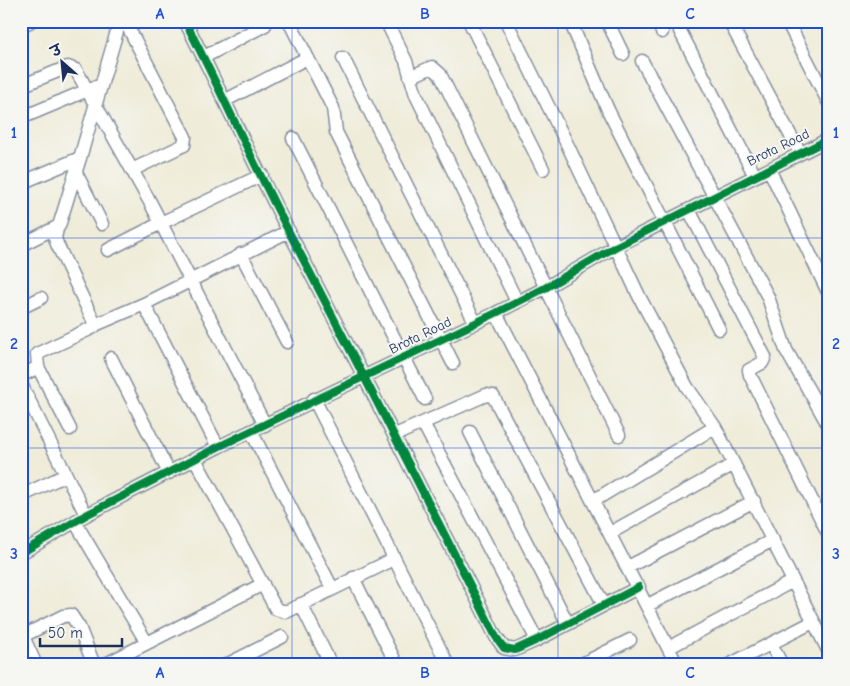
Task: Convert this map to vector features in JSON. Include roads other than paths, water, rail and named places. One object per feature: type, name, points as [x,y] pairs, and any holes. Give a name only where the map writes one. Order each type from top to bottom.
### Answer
[{"type":"street","points":[[21,26],[31,21]]},
{"type":"street","points":[[95,324],[55,238],[76,174],[100,85],[120,21]]},
{"type":"street","points":[[125,21],[185,137],[184,145],[132,170]]},
{"type":"street","points":[[185,21],[226,100],[289,231],[395,435],[496,637],[504,648],[515,650],[639,587]]},
{"type":"street","points":[[289,21],[333,108],[336,132],[453,364]]},
{"type":"street","points":[[386,21],[406,61],[416,95],[517,302]]},
{"type":"street","points":[[469,21],[543,169]]},
{"type":"street","points":[[506,21],[567,144],[615,247],[688,387],[715,427],[829,652]]},
{"type":"street","points":[[570,21],[608,110],[719,329]]},
{"type":"street","points":[[607,21],[623,54]]},
{"type":"street","points":[[729,21],[800,153]]},
{"type":"street","points":[[787,21],[829,103]]},
{"type":"street","points":[[204,57],[266,25]]},
{"type":"street","points":[[680,31],[754,176]]},
{"type":"street","points":[[226,100],[308,58]]},
{"type":"street","points":[[343,58],[475,322]]},
{"type":"street","points":[[642,61],[768,296],[786,350],[829,426]]},
{"type":"street","points":[[21,86],[70,67],[76,70],[132,170],[265,425]]},
{"type":"street","points":[[410,76],[432,67],[440,74],[619,435]]},
{"type":"street","points":[[21,118],[100,85]]},
{"type":"street","points":[[293,138],[402,358],[425,399]]},
{"type":"street","name":"Brota Road","points":[[21,552],[218,447],[314,399],[496,313],[545,288],[615,247],[829,139]]},
{"type":"street","points":[[21,183],[80,158]]},
{"type":"street","points":[[769,169],[829,294]]},
{"type":"street","points":[[76,174],[102,224]]},
{"type":"street","points":[[108,250],[160,223],[262,175]]},
{"type":"street","points":[[689,210],[765,358],[762,363],[749,370],[750,375],[829,535]]},
{"type":"street","points":[[21,246],[57,229]]},
{"type":"street","points":[[70,429],[38,367],[37,354],[93,329],[95,324],[144,304],[190,279],[289,231]]},
{"type":"street","points":[[241,254],[287,342]]},
{"type":"street","points":[[21,308],[41,298]]},
{"type":"street","points":[[144,304],[218,447]]},
{"type":"street","points":[[496,313],[639,587],[668,648],[673,663]]},
{"type":"street","points":[[111,358],[168,473]]},
{"type":"street","points":[[21,376],[38,367]]},
{"type":"street","points":[[21,384],[66,475],[81,519],[147,643]]},
{"type":"street","points":[[395,435],[486,396],[494,396],[604,605]]},
{"type":"street","points":[[314,399],[448,665]]},
{"type":"street","points":[[423,423],[537,640]]},
{"type":"street","points":[[593,501],[715,427]]},
{"type":"street","points":[[251,431],[332,588]]},
{"type":"street","points":[[470,432],[568,624]]},
{"type":"street","points":[[195,459],[276,609],[280,612],[286,612],[394,559]]},
{"type":"street","points":[[610,533],[734,464]]},
{"type":"street","points":[[21,496],[66,475]]},
{"type":"street","points":[[628,567],[754,501]]},
{"type":"street","points":[[648,605],[773,540]]},
{"type":"street","points":[[353,578],[397,665]]},
{"type":"street","points":[[668,648],[793,581]]},
{"type":"street","points":[[104,665],[263,584]]},
{"type":"street","points":[[301,604],[331,665]]},
{"type":"street","points":[[36,665],[22,634],[63,616],[71,615],[80,627],[94,665]]},
{"type":"street","points":[[729,665],[813,622]]},
{"type":"street","points":[[226,665],[282,637]]},
{"type":"street","points":[[580,665],[630,640]]},
{"type":"street","points":[[771,644],[782,665]]}]
